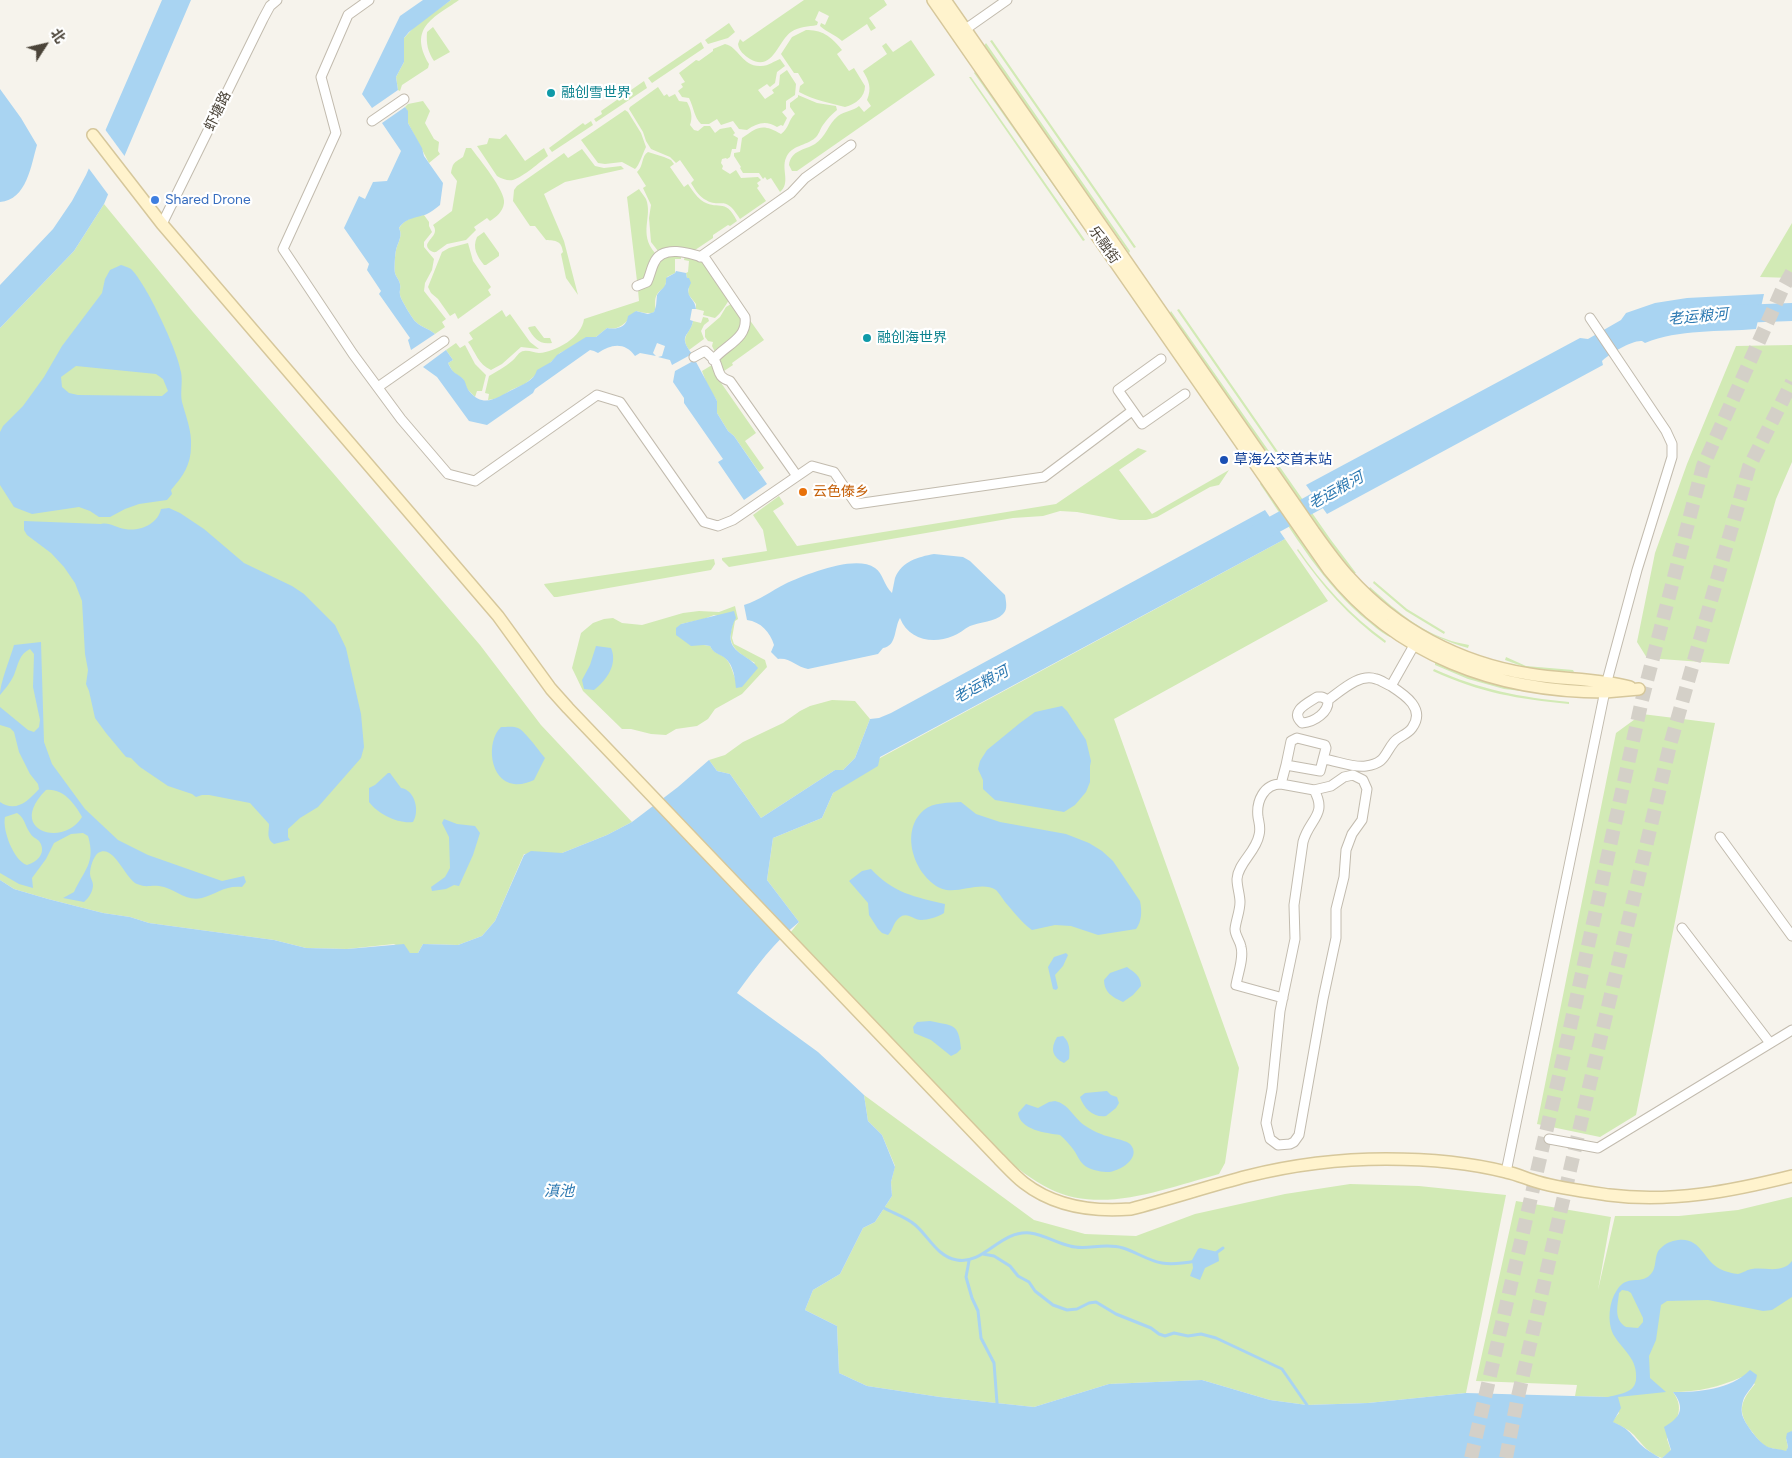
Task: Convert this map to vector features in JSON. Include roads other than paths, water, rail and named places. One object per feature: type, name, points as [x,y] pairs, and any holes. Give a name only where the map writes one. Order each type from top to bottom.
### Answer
[{"type":"street","name":"虾塘路","points":[[162,224],[262,19],[270,6],[277,0]]},
{"type":"street","points":[[369,0],[348,15],[321,77],[336,133],[283,249],[401,419],[448,474],[475,481],[597,395],[620,402],[704,522],[718,526],[733,520],[812,466],[834,472],[856,504],[1044,477],[1132,411]]},
{"type":"street","name":"乐融街","points":[[934,0],[961,32],[1310,534],[1361,590],[1417,640],[1504,670],[1606,686]]},
{"type":"street","name":"乐融街","points":[[945,0],[961,32]]},
{"type":"street","points":[[961,32],[1007,0]]},
{"type":"street","points":[[372,121],[404,99]]},
{"type":"street","points":[[93,136],[162,224],[498,616],[551,689],[1024,1184],[1050,1198],[1075,1207],[1108,1211],[1131,1209],[1248,1176],[1319,1163],[1386,1159],[1468,1164],[1506,1172],[1539,1183],[1609,1195],[1636,1197],[1664,1197],[1709,1193],[1747,1187],[1792,1176]]},
{"type":"street","points":[[700,257],[791,193],[804,178],[851,145]]},
{"type":"street","points":[[637,286],[647,282],[654,262],[658,256],[664,253],[671,251],[705,258],[745,316],[746,324],[737,340],[720,351],[714,360]]},
{"type":"street","points":[[1506,1172],[1606,686],[1637,570],[1672,457],[1672,444],[1666,431],[1629,373],[1590,318]]},
{"type":"street","points":[[378,387],[444,341]]},
{"type":"street","points":[[694,357],[706,351],[714,360],[717,370],[723,379],[730,381],[797,476]]},
{"type":"street","points":[[1160,359],[1118,390],[1132,411],[1142,424],[1185,394]]},
{"type":"street","points":[[1391,686],[1417,640]]},
{"type":"street","points":[[1324,758],[1368,766],[1384,758],[1395,741],[1412,728],[1416,718],[1414,706],[1406,695],[1376,679],[1367,678],[1359,680],[1328,700]]},
{"type":"street","points":[[1281,784],[1291,741],[1294,739],[1322,744],[1326,748],[1322,768],[1317,771],[1286,765]]},
{"type":"street","points":[[1283,998],[1236,985],[1242,948],[1235,929],[1240,903],[1237,879],[1242,866],[1253,851],[1259,838],[1260,824],[1258,812],[1261,795],[1269,787],[1276,784],[1314,790],[1331,786],[1344,777],[1353,776],[1363,780],[1367,789],[1362,820],[1352,834],[1346,850],[1344,877],[1336,909],[1336,938],[1323,999],[1299,1135],[1294,1142],[1284,1145],[1274,1143],[1270,1139],[1266,1122],[1283,998],[1295,939],[1294,905],[1303,842],[1320,807],[1320,801],[1314,790]]},
{"type":"street","points":[[1720,837],[1792,936]]},
{"type":"street","points":[[1682,928],[1770,1043]]},
{"type":"street","points":[[1549,1139],[1598,1148],[1792,1030]]},
{"type":"water","points":[[162,0],[191,0],[104,204],[74,251],[0,328],[0,285],[53,229],[72,201],[86,175]]},
{"type":"water","points":[[423,0],[451,0],[409,32],[404,38],[404,62],[396,77],[398,90],[372,108],[362,94],[400,16]]},
{"type":"water","points":[[0,89],[21,118],[37,145],[30,171],[22,188],[9,200],[0,202]]},
{"type":"water","points":[[405,107],[408,111],[408,123],[422,148],[424,156],[443,183],[440,205],[427,214],[412,218],[399,228],[400,236],[396,252],[395,274],[400,284],[401,297],[414,320],[435,334],[411,350],[408,340],[410,338],[379,294],[381,291],[367,270],[369,264],[344,228],[359,196],[365,199],[373,182],[387,181],[401,151],[382,123]]},
{"type":"water","points":[[121,265],[131,269],[153,302],[174,349],[181,372],[182,402],[191,435],[190,459],[183,475],[171,490],[172,494],[167,500],[139,504],[110,517],[99,517],[79,507],[32,514],[14,507],[0,485],[0,432],[3,426],[23,406],[44,377],[62,346],[102,293],[105,279],[110,270]],"holes":[[[76,366],[156,374],[163,379],[168,391],[162,396],[78,395],[69,393],[62,387],[61,377]]]},
{"type":"water","points":[[676,271],[686,273],[687,278],[689,278],[691,283],[688,291],[696,309],[692,309],[690,320],[693,321],[685,339],[685,343],[692,354],[672,365],[670,360],[658,357],[662,356],[665,346],[657,343],[653,353],[656,356],[640,353],[635,356],[627,348],[618,346],[613,346],[598,353],[590,350],[487,425],[469,421],[437,377],[423,367],[446,350],[453,360],[448,363],[451,369],[465,381],[468,390],[475,397],[486,401],[497,398],[528,382],[536,374],[537,370],[586,337],[596,337],[607,328],[621,327],[626,323],[628,316],[636,311],[648,314],[654,312],[657,295],[665,286],[666,278]]},
{"type":"water","points":[[1764,294],[1756,329],[1685,333],[1645,343],[1638,341],[1627,345],[1605,358],[1602,361],[1603,365],[1327,514],[1306,485],[1580,338],[1588,339],[1621,320],[1626,313],[1655,303],[1687,298]]},
{"type":"water","points":[[695,360],[717,401],[717,413],[767,484],[744,500],[718,462],[723,459],[684,403],[684,398],[673,382],[675,371]]},
{"type":"water","points":[[169,508],[204,529],[244,563],[292,586],[304,594],[335,625],[346,648],[361,714],[364,747],[361,758],[318,807],[300,818],[288,829],[290,840],[274,844],[271,842],[268,835],[269,824],[250,803],[209,795],[196,797],[168,786],[140,767],[131,758],[126,757],[95,718],[86,684],[88,670],[85,654],[82,601],[75,583],[51,553],[27,535],[24,530],[24,521],[107,524],[130,530],[147,526],[156,519],[161,509]]},
{"type":"water","name":"滇池","points":[[1265,510],[1285,539],[880,757],[878,766],[833,793],[822,818],[773,838],[767,880],[799,922],[773,946],[737,993],[818,1052],[864,1095],[868,1121],[882,1135],[895,1167],[891,1182],[892,1196],[875,1222],[863,1228],[840,1274],[813,1290],[805,1310],[837,1326],[839,1373],[867,1386],[940,1397],[1034,1407],[1109,1384],[1202,1380],[1270,1400],[1307,1405],[1368,1403],[1466,1393],[1608,1397],[1630,1390],[1636,1380],[1635,1366],[1611,1329],[1612,1300],[1617,1290],[1625,1282],[1646,1278],[1650,1275],[1654,1269],[1656,1257],[1663,1246],[1678,1240],[1692,1242],[1697,1245],[1714,1265],[1722,1270],[1736,1274],[1750,1269],[1779,1269],[1792,1261],[1792,1297],[1772,1310],[1763,1311],[1708,1300],[1667,1301],[1661,1305],[1656,1340],[1649,1356],[1650,1378],[1666,1392],[1618,1397],[1621,1408],[1613,1422],[1626,1429],[1642,1446],[1660,1458],[0,1458],[0,880],[14,889],[48,899],[149,923],[274,940],[306,948],[347,949],[404,944],[410,953],[418,953],[423,944],[458,945],[482,936],[495,921],[524,855],[531,851],[562,853],[607,835],[632,822],[678,787],[709,760],[717,771],[730,774],[761,818],[835,770],[843,770],[855,758],[870,719],[879,718]],"holes":[[[1622,1290],[1631,1293],[1643,1318],[1643,1322],[1638,1328],[1626,1327],[1619,1320],[1617,1307],[1619,1293]]]},
{"type":"water","points":[[934,554],[963,557],[970,561],[1005,595],[1005,612],[1000,617],[970,626],[953,636],[937,640],[929,640],[915,635],[909,631],[900,618],[891,644],[883,648],[878,654],[808,669],[786,659],[778,659],[771,652],[774,645],[767,632],[761,625],[747,620],[744,605],[794,580],[817,571],[855,563],[866,564],[878,570],[892,593],[895,578],[906,564],[916,558]]},
{"type":"water","points":[[734,611],[736,618],[731,633],[732,645],[758,668],[742,687],[736,688],[733,670],[726,659],[712,650],[710,646],[691,646],[676,635],[676,628],[681,624]]},
{"type":"water","points":[[41,642],[44,742],[52,764],[85,809],[118,840],[148,855],[222,881],[244,876],[246,882],[242,887],[226,889],[196,899],[165,887],[140,885],[133,881],[114,857],[104,851],[98,853],[92,863],[90,874],[93,887],[88,898],[84,902],[63,898],[74,892],[90,860],[91,853],[88,836],[83,833],[71,834],[54,843],[46,859],[32,878],[33,888],[19,884],[0,873],[0,802],[16,806],[31,798],[39,789],[19,752],[14,732],[10,728],[0,725],[0,707],[28,730],[34,732],[39,727],[40,720],[33,687],[34,654],[30,649],[21,657],[13,678],[0,695],[3,678],[14,645]],"holes":[[[46,790],[63,794],[76,807],[82,817],[74,826],[63,832],[52,833],[42,830],[35,825],[32,816],[35,804]],[[17,813],[31,834],[39,841],[42,849],[38,859],[27,865],[18,858],[10,844],[5,829],[5,817]]]},
{"type":"water","points":[[596,646],[611,648],[613,654],[612,666],[607,677],[594,690],[584,689],[582,680],[590,665]]},
{"type":"water","points":[[1062,706],[1086,740],[1091,761],[1090,782],[1086,792],[1075,805],[1064,812],[995,800],[983,789],[983,780],[978,769],[980,761],[987,750],[1035,712]]},
{"type":"water","points":[[501,727],[514,727],[521,730],[545,758],[534,780],[524,784],[514,784],[499,776],[492,760],[492,750],[496,733]]},
{"type":"water","points":[[390,773],[401,788],[413,797],[416,812],[413,822],[395,820],[369,802],[369,788]]},
{"type":"water","points":[[961,802],[976,814],[1000,822],[1066,834],[1089,843],[1102,851],[1113,861],[1140,901],[1141,916],[1136,929],[1098,935],[1071,926],[1055,925],[1032,930],[1024,924],[996,890],[990,887],[946,890],[931,882],[917,863],[913,852],[912,829],[916,819],[928,807],[941,803]]},
{"type":"water","points":[[444,819],[457,824],[475,826],[480,833],[473,855],[459,886],[454,885],[446,889],[432,891],[431,887],[445,877],[450,868],[449,837],[442,823]]},
{"type":"water","points":[[871,869],[896,889],[945,904],[944,913],[924,920],[918,920],[905,915],[895,922],[888,935],[882,933],[869,915],[868,903],[849,881],[862,871]]},
{"type":"water","points":[[1066,953],[1068,955],[1063,966],[1055,975],[1058,988],[1056,990],[1053,989],[1048,967],[1054,957]]},
{"type":"water","points":[[1127,967],[1139,977],[1141,986],[1123,1002],[1109,994],[1105,988],[1104,980],[1110,973]]},
{"type":"water","points":[[930,1021],[949,1025],[956,1030],[961,1049],[957,1053],[951,1056],[931,1040],[914,1033],[913,1027],[917,1022]]},
{"type":"water","points":[[1063,1036],[1067,1041],[1069,1050],[1069,1059],[1064,1063],[1053,1052],[1053,1045],[1057,1037]]},
{"type":"water","points":[[1107,1091],[1117,1097],[1119,1103],[1106,1116],[1097,1116],[1090,1112],[1080,1097],[1085,1093]]},
{"type":"water","points":[[1055,1101],[1064,1105],[1080,1122],[1092,1130],[1130,1144],[1133,1154],[1127,1164],[1111,1172],[1091,1169],[1082,1163],[1073,1149],[1060,1135],[1034,1130],[1020,1119],[1018,1113],[1026,1104],[1038,1108]]},
{"type":"water","points":[[1200,1248],[1218,1252],[1219,1261],[1205,1268],[1200,1280],[1190,1276],[1193,1268],[1192,1260]]},
{"type":"water","points":[[1750,1370],[1757,1375],[1755,1382],[1743,1400],[1743,1418],[1756,1437],[1770,1448],[1786,1451],[1788,1447],[1787,1433],[1792,1431],[1792,1458],[1662,1458],[1671,1450],[1664,1427],[1674,1420],[1680,1408],[1673,1392],[1704,1390],[1724,1386],[1742,1377]]},
{"type":"waterway","name":"老运粮河","points":[[1738,314],[1792,312]]},
{"type":"waterway","name":"老运粮河","points":[[1255,535],[1337,490]]},
{"type":"waterway","points":[[884,1208],[911,1222],[944,1255],[957,1260],[967,1260],[976,1257],[1010,1237],[1030,1233],[1041,1235],[1065,1245],[1082,1248],[1116,1246],[1162,1263],[1175,1264],[1196,1261]]},
{"type":"waterway","points":[[1216,1253],[1223,1248]]},
{"type":"waterway","points":[[983,1254],[994,1256],[1010,1266],[1018,1276],[1029,1282],[1035,1291],[1053,1305],[1067,1310],[1077,1309],[1096,1302],[1116,1314],[1151,1328],[1165,1336],[1174,1333],[1188,1336],[1201,1334],[1216,1338],[1282,1369],[1307,1405]]},
{"type":"waterway","points":[[969,1261],[966,1277],[978,1311],[981,1338],[994,1363],[997,1403]]},
{"type":"tunnel","points":[[1471,1458],[1568,1037],[1642,700],[1703,466],[1782,290],[1792,272]]},
{"type":"tunnel","points":[[1506,1458],[1517,1401],[1590,1083],[1670,745],[1749,467],[1792,382]]},
{"type":"place","name":"融创雪世界","points":[[551,93]]},
{"type":"place","name":"Shared Drone","points":[[155,200]]},
{"type":"place","name":"融创海世界","points":[[867,338]]},
{"type":"place","name":"草海公交首末站","points":[[1224,460]]},
{"type":"place","name":"云色傣乡","points":[[803,492]]}]
